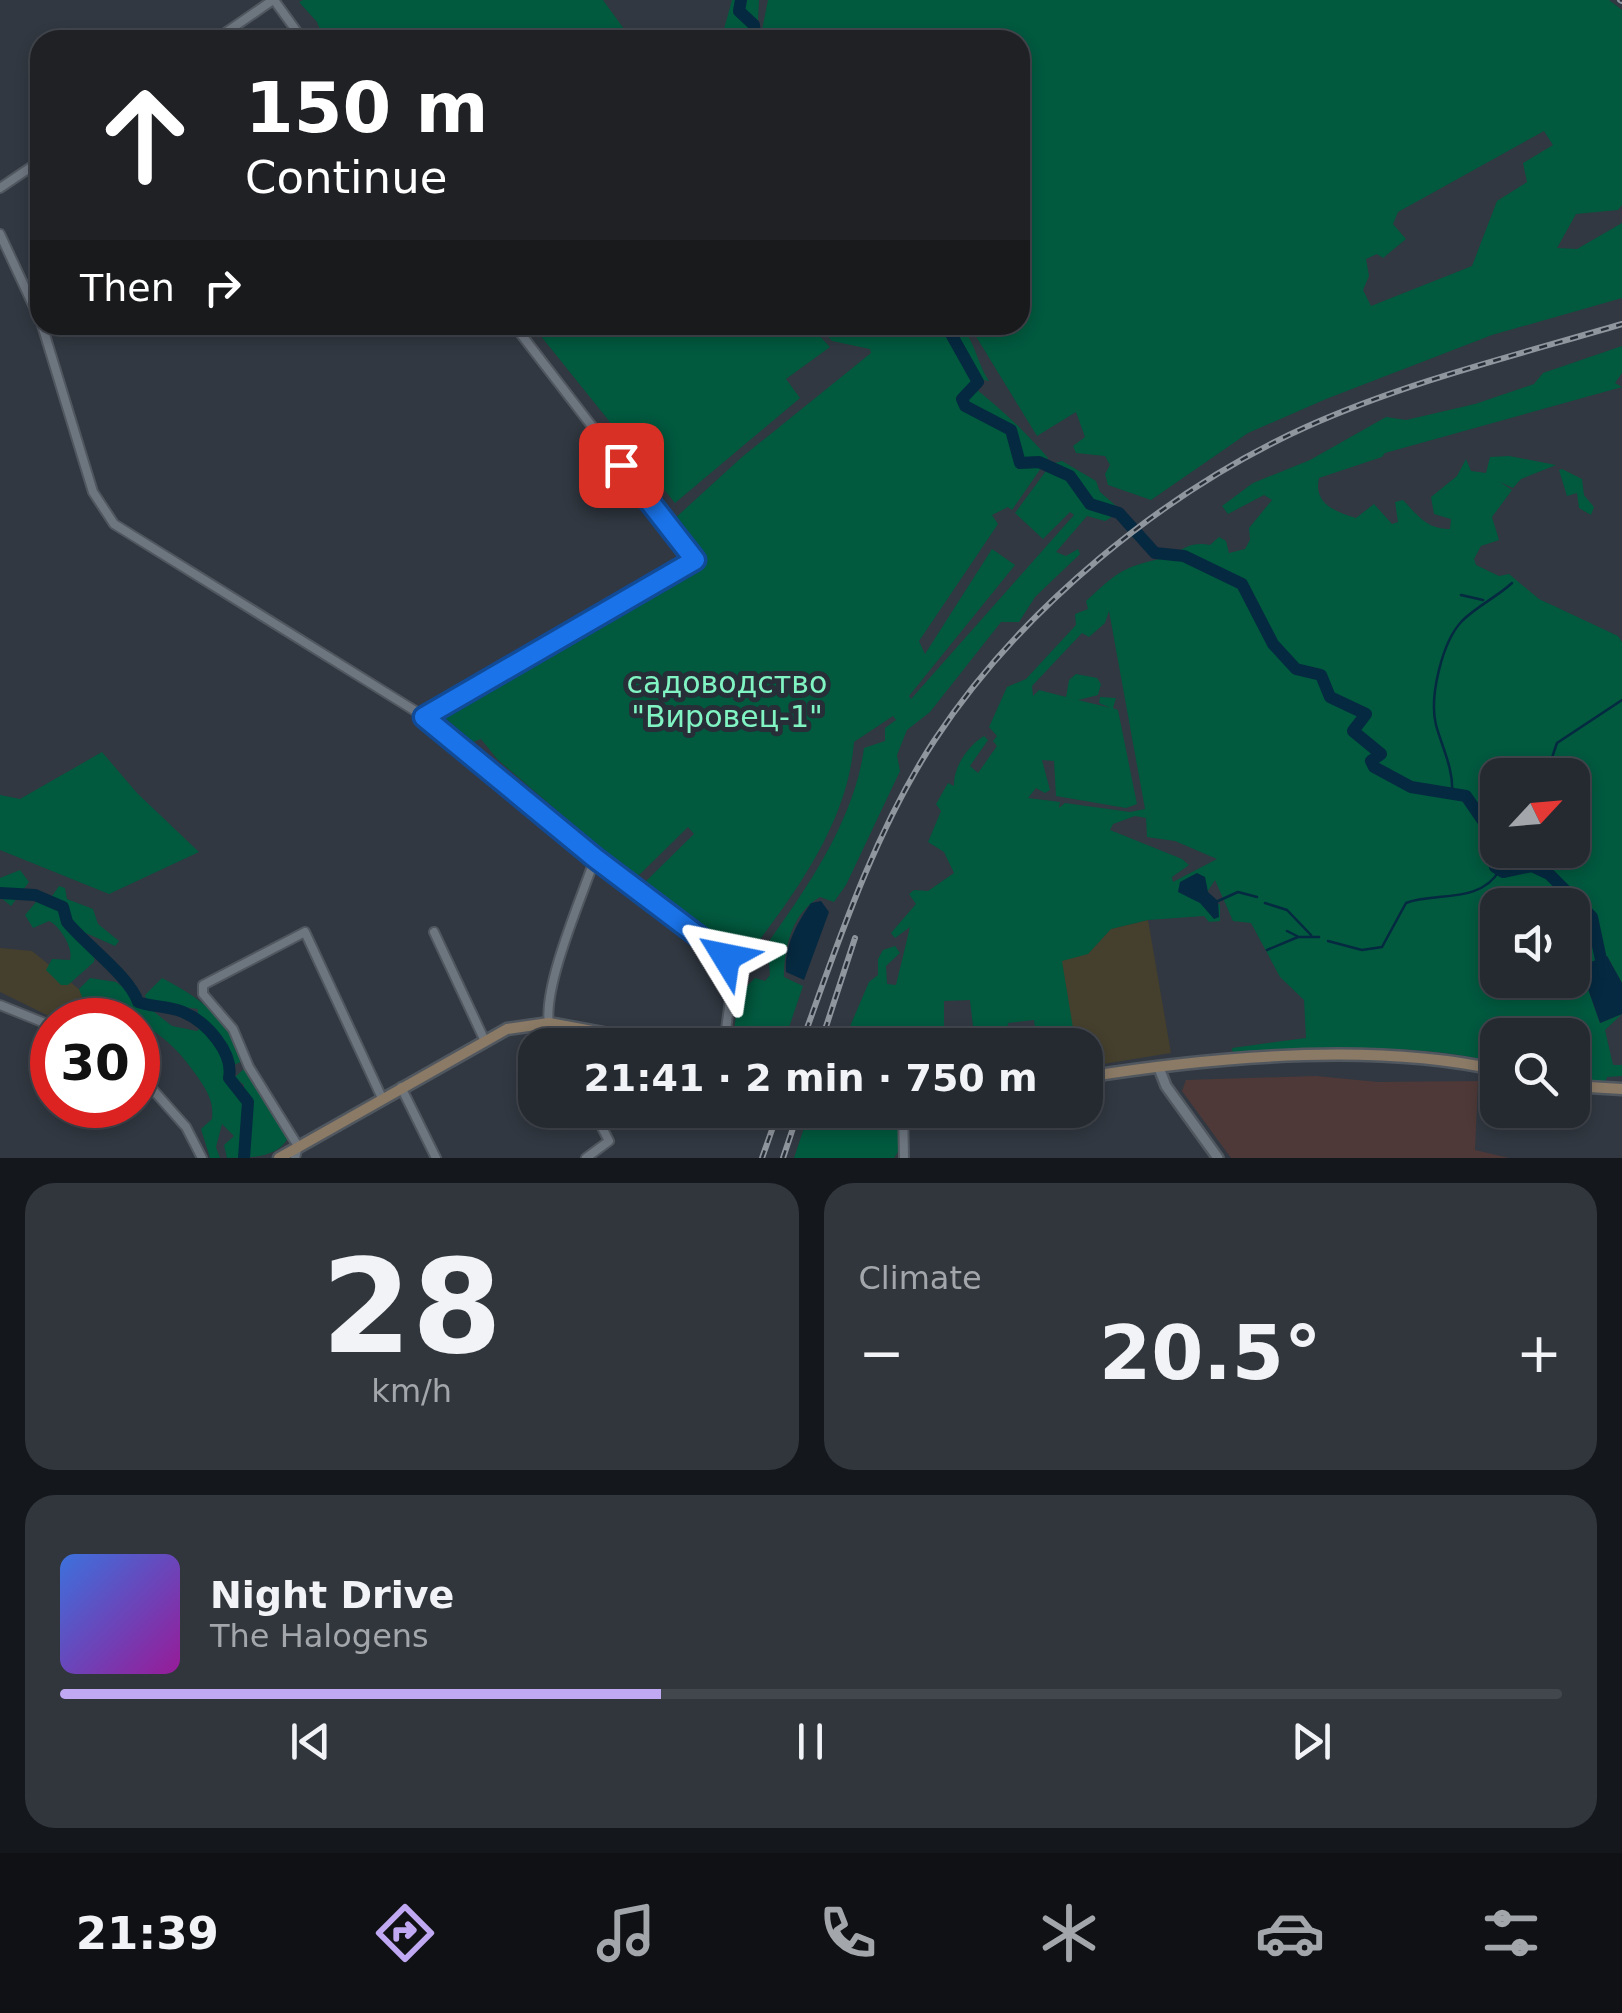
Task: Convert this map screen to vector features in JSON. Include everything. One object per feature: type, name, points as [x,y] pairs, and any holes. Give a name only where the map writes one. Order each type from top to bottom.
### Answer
[{"type":"main road","points":[[278,1158],[297,1152],[484,1039],[520,1025],[572,1028]]},
{"type":"main road","points":[[1103,1076],[1159,1068],[1362,1056],[1480,1066]]},
{"type":"main road","points":[[1590,1087],[1622,1090]]},
{"type":"street","points":[[230,30],[274,0],[296,30]]},
{"type":"street","points":[[0,188],[30,167]]},
{"type":"street","points":[[0,234],[30,298]]},
{"type":"street","points":[[45,335],[93,492],[114,524],[424,717],[595,858],[732,963],[726,1028]]},
{"type":"street","points":[[424,717],[695,560],[522,335]]},
{"type":"street","points":[[551,1028],[564,946],[595,858]]},
{"type":"street","points":[[297,1152],[249,1067],[234,1028],[204,994],[204,985],[220,973],[305,932],[382,1098]]},
{"type":"street","points":[[434,932],[484,1039]]},
{"type":"street","points":[[0,1004],[30,1017]]},
{"type":"street","points":[[1159,1068],[1166,1086],[1218,1158]]},
{"type":"street","points":[[401,1087],[436,1158]]},
{"type":"street","points":[[160,1098],[186,1127],[202,1158]]},
{"type":"street","points":[[586,1158],[606,1147],[608,1135],[604,1128]]},
{"type":"street","points":[[904,1128],[904,1158]]},
{"type":"shaded area","points":[[1148,920],[1171,1053],[1103,1064],[1103,1028],[1072,1028],[1061,961],[1088,953],[1110,929]]},
{"type":"shaded area","points":[[0,948],[32,951],[89,998],[30,998],[30,1007],[0,992]]},
{"type":"shaded area","points":[[1316,1076],[1378,1082],[1478,1081],[1475,1150],[1509,1158],[1231,1158],[1182,1091],[1186,1080]]},
{"type":"green space","points":[[603,0],[625,30],[320,30],[299,2]]},
{"type":"green space","points":[[732,0],[759,0],[758,30],[724,30]]},
{"type":"green space","points":[[768,0],[1609,0],[1622,10],[1622,205],[1618,210],[1576,214],[1557,248],[1577,249],[1622,223],[1622,298],[1492,335],[1326,399],[1248,433],[1151,500],[1108,485],[1105,474],[1110,465],[1105,456],[1076,453],[1073,446],[1085,437],[1076,412],[1037,436],[975,335],[1030,335],[1030,30],[762,30]],"holes":[[[1544,131],[1553,145],[1523,163],[1527,182],[1497,201],[1472,266],[1371,306],[1363,290],[1369,276],[1366,259],[1377,254],[1383,258],[1406,239],[1393,224],[1398,212]]]},
{"type":"green space","points":[[540,335],[819,335],[830,347],[786,379],[800,398],[675,503]]},
{"type":"green space","name":"садоводство \"Вировец-1\"","points":[[827,335],[967,335],[989,381],[974,378],[971,385],[1048,458],[1012,510],[1008,507],[992,515],[998,524],[919,641],[925,654],[992,549],[1015,565],[909,696],[911,699],[1074,515],[1070,512],[1043,539],[1015,513],[1051,464],[1062,461],[1096,481],[1100,492],[1122,511],[1105,521],[1087,516],[1056,552],[1066,556],[1078,549],[1080,554],[1035,597],[1019,622],[1001,622],[930,712],[907,730],[897,755],[900,771],[846,885],[834,902],[820,897],[796,921],[784,977],[803,986],[789,1028],[734,1028],[739,994],[755,978],[765,981],[770,975],[767,944],[840,826],[864,748],[885,741],[885,728],[896,720],[893,716],[854,742],[841,803],[829,832],[797,887],[742,963],[641,886],[694,834],[688,827],[636,878],[497,759],[481,739],[473,742],[444,717],[650,591],[706,564],[672,521],[742,457],[871,353],[870,349],[832,341]]},
{"type":"green space","points":[[1622,346],[1622,373],[1615,383],[1622,387],[1385,453],[1319,478],[1318,487],[1327,505],[1348,516],[1356,518],[1374,504],[1392,524],[1398,522],[1395,502],[1403,500],[1429,524],[1450,529],[1451,519],[1434,514],[1431,497],[1457,476],[1466,459],[1471,471],[1486,473],[1490,457],[1509,456],[1556,465],[1521,479],[1513,488],[1500,482],[1512,490],[1492,517],[1499,540],[1481,546],[1474,559],[1476,565],[1499,576],[1509,574],[1539,599],[1618,636],[1622,642],[1622,983],[1607,956],[1590,962],[1590,888],[1480,888],[1480,998],[1590,998],[1590,994],[1600,1023],[1622,1014],[1605,1030],[1613,1065],[1622,1065],[1622,1076],[1607,1077],[1605,1083],[1590,1080],[1590,1018],[1480,1018],[1480,1059],[1397,1049],[1233,1054],[1232,1048],[1306,1038],[1304,1000],[1280,977],[1251,923],[1233,921],[1215,880],[1206,894],[1220,905],[1220,921],[1209,922],[1204,916],[1148,920],[1111,929],[1088,954],[1062,961],[1073,1028],[1035,1028],[1034,1020],[1008,1023],[1007,1028],[973,1028],[970,1000],[944,1001],[944,1028],[849,1028],[869,982],[878,975],[878,959],[883,950],[895,946],[900,953],[886,966],[887,984],[896,985],[910,927],[895,938],[891,933],[916,904],[909,894],[914,890],[928,891],[954,873],[944,852],[928,842],[941,811],[936,804],[948,783],[954,786],[956,772],[972,745],[984,736],[988,740],[970,766],[978,773],[997,746],[993,741],[997,736],[989,727],[1007,687],[1026,679],[1076,625],[1075,614],[1088,609],[1086,601],[1127,569],[1189,546],[1210,545],[1219,537],[1226,541],[1229,553],[1245,549],[1250,540],[1249,528],[1272,500],[1264,495],[1228,514],[1222,506],[1253,483],[1310,460],[1386,417],[1406,420],[1475,404],[1534,384],[1543,373]],"holes":[[[1109,611],[1145,809],[1130,812],[1065,803],[1059,808],[1060,802],[1028,798],[1036,788],[1045,793],[1050,790],[1042,760],[1054,761],[1056,796],[1126,808],[1137,804],[1118,710],[1113,708],[1116,698],[1100,697],[1099,703],[1111,708],[1078,700],[1098,695],[1101,684],[1097,678],[1076,674],[1069,680],[1066,697],[1039,690],[1033,696],[1032,686],[1082,633],[1089,637],[1105,623]],[[1135,816],[1146,818],[1147,837],[1175,841],[1217,859],[1173,882],[1172,877],[1189,865],[1182,859],[1110,830],[1113,824]]]},
{"type":"green space","points":[[1559,470],[1582,479],[1584,495],[1594,507],[1591,515],[1579,508],[1577,493],[1567,496]]},
{"type":"green space","points":[[102,752],[137,793],[199,852],[109,894],[0,850],[0,795],[20,799]]},
{"type":"green space","points":[[20,870],[29,882],[11,906],[0,897],[0,878]]},
{"type":"green space","points":[[59,886],[65,888],[67,899],[93,909],[98,924],[119,941],[115,946],[86,933],[96,945],[94,962],[68,985],[61,985],[46,970],[52,959],[70,960],[65,938],[49,921],[33,928],[25,915],[36,902],[50,899]]},
{"type":"green space","points":[[90,978],[116,982],[136,998],[82,998],[79,989]]},
{"type":"green space","points":[[162,978],[201,1002],[230,1033],[243,1061],[227,1068],[229,1080],[244,1093],[244,1085],[235,1077],[245,1068],[282,1119],[288,1138],[283,1145],[262,1155],[227,1158],[224,1145],[234,1136],[222,1124],[216,1147],[220,1158],[210,1158],[201,1129],[212,1119],[207,1091],[185,1060],[161,1037],[160,1017],[172,1026],[197,1031],[204,1025],[197,1016],[198,1009],[146,998]]},
{"type":"green space","points":[[804,1128],[901,1128],[901,1147],[894,1158],[794,1158]]},
{"type":"water","points":[[1197,873],[1205,877],[1208,892],[1218,901],[1219,917],[1214,919],[1200,903],[1178,892],[1180,882]]},
{"type":"water","points":[[821,901],[829,912],[804,980],[786,972],[787,954],[792,936],[811,903]]},
{"type":"water","points":[[1607,956],[1622,983],[1622,1014],[1600,1023],[1590,994],[1590,962]]},
{"type":"waterway","points":[[741,0],[739,11],[754,30]]},
{"type":"waterway","points":[[952,335],[978,382],[962,399],[965,406],[1011,430],[1020,463],[1039,462],[1070,476],[1090,504],[1119,513],[1155,553],[1184,556],[1242,584],[1273,644],[1296,669],[1321,675],[1330,697],[1366,714],[1353,731],[1381,754],[1371,761],[1374,767],[1411,787],[1466,796],[1497,841],[1495,867],[1503,872],[1532,866],[1549,874],[1592,917],[1604,974]]},
{"type":"waterway","points":[[1452,793],[1434,713],[1439,670],[1462,621],[1512,583]]},
{"type":"waterway","points":[[1461,595],[1483,600]]},
{"type":"waterway","points":[[1552,758],[1557,743],[1622,700]]},
{"type":"waterway","points":[[1328,941],[1362,950],[1382,947],[1406,903],[1469,893],[1491,881],[1499,871]]},
{"type":"waterway","points":[[1218,901],[1238,892],[1257,897]]},
{"type":"waterway","points":[[0,893],[35,895],[63,907],[67,922],[117,972],[138,1002],[183,1012],[217,1039],[227,1059],[229,1078],[248,1102],[244,1158]]},
{"type":"waterway","points":[[1265,903],[1287,910],[1311,935]]},
{"type":"waterway","points":[[1287,931],[1297,936]]},
{"type":"waterway","points":[[1267,950],[1298,937],[1319,937]]},
{"type":"railway","points":[[807,1028],[875,850],[934,741],[1008,646],[1099,559],[1200,485],[1306,427],[1422,383],[1622,324]]},
{"type":"railway","points":[[826,1028],[855,938]]},
{"type":"railway","points":[[762,1158],[773,1128]]},
{"type":"railway","points":[[783,1158],[793,1128]]},
{"type":"route","points":[[621,465],[695,560],[424,717],[595,858],[726,957]]}]
